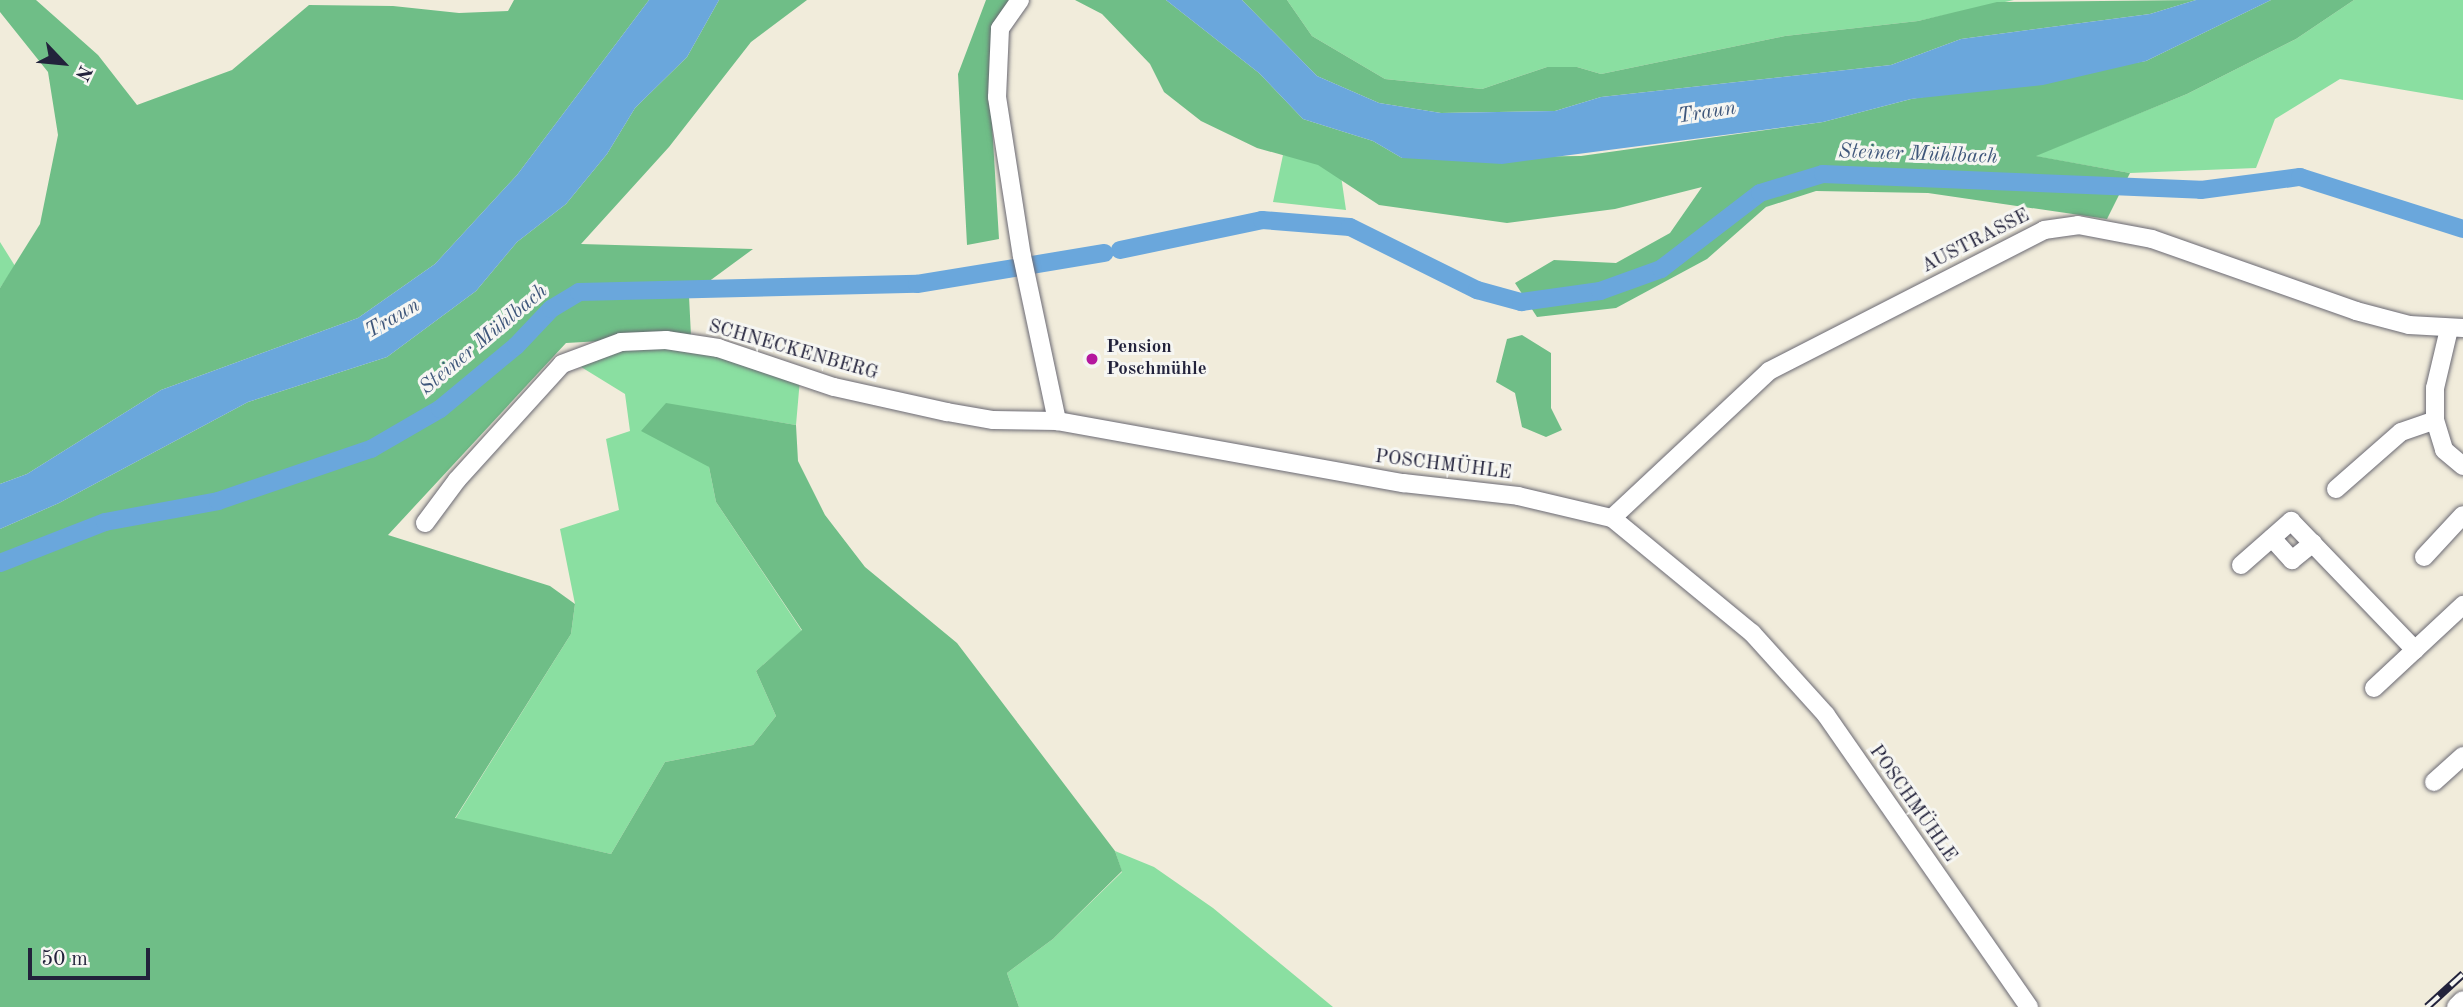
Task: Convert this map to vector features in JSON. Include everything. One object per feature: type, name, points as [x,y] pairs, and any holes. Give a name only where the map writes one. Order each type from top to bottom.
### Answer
[{"type":"street","points":[[1020,0],[1000,29],[997,97],[1022,256],[1057,421]]},
{"type":"street","name":"AUSTRASSE","points":[[1612,518],[1769,371],[2044,230],[2078,225],[2152,239],[2356,311],[2409,325],[2456,329]]},
{"type":"street","points":[[2456,329],[2435,388],[2435,420],[2444,450],[2463,466]]},
{"type":"street","name":"SCHNECKENBERG","points":[[425,523],[457,480],[562,364],[621,342],[666,340],[718,348],[834,387],[894,402],[993,419],[1057,421]]},
{"type":"street","points":[[2336,489],[2400,432],[2435,420]]},
{"type":"street","name":"POSCHMÜHLE","points":[[1057,421],[1403,483],[1518,496],[1612,518],[1752,633],[1826,715],[2029,1007]]},
{"type":"street","points":[[2424,557],[2463,515]]},
{"type":"street","points":[[2241,565],[2291,521],[2415,650]]},
{"type":"street","points":[[2272,538],[2292,560],[2313,544]]},
{"type":"street","points":[[2374,688],[2463,605]]},
{"type":"street","points":[[2434,782],[2463,756]]},
{"type":"street","points":[[2457,1007],[2463,1002]]},
{"type":"green space","points":[[0,0],[36,0],[98,55],[137,105],[232,70],[309,5],[393,6],[459,13],[508,11],[514,0],[649,0],[517,175],[435,264],[358,318],[161,390],[27,474],[0,484],[0,288],[40,224],[58,135],[48,72],[0,12]]},
{"type":"green space","points":[[719,0],[807,0],[751,42],[669,147],[581,244],[753,249],[689,296],[691,336],[566,343],[388,535],[550,586],[575,604],[571,634],[455,818],[611,854],[665,762],[753,745],[776,716],[756,671],[802,630],[716,502],[709,467],[641,431],[666,403],[796,425],[798,461],[825,515],[865,567],[957,643],[1115,851],[1122,871],[1053,939],[1007,973],[1019,1007],[0,1007],[0,529],[59,503],[248,402],[387,357],[476,291],[517,242],[566,204],[607,154],[635,108],[687,57]]},
{"type":"green space","points":[[986,0],[1014,0],[992,124],[999,239],[967,245],[958,74]]},
{"type":"green space","points":[[1075,0],[1166,0],[1259,73],[1303,119],[1373,141],[1402,158],[1581,156],[1823,122],[1911,99],[2146,61],[2271,0],[2354,0],[2296,39],[2187,94],[2036,156],[2130,173],[2107,219],[1928,193],[1816,191],[1766,207],[1707,259],[1616,308],[1537,317],[1515,283],[1554,260],[1616,263],[1670,233],[1702,187],[1615,209],[1507,223],[1379,205],[1318,165],[1257,148],[1201,121],[1164,92],[1150,64],[1102,14]]},
{"type":"green space","points":[[1242,0],[1287,0],[1312,36],[1385,79],[1482,89],[1547,67],[1577,67],[1601,74],[1785,36],[1918,21],[1997,2],[2196,0],[2150,14],[1961,39],[1891,65],[1601,97],[1555,111],[1441,113],[1379,103],[1317,76]]},
{"type":"green space","points":[[1287,0],[2014,0],[1918,21],[1785,36],[1601,74],[1577,67],[1547,67],[1482,89],[1385,79],[1312,36]]},
{"type":"green space","points":[[2354,0],[2463,0],[2463,100],[2340,79],[2275,119],[2256,168],[2130,173],[2034,156],[2187,94],[2296,39]]},
{"type":"green space","points":[[1283,155],[1339,162],[1346,210],[1273,202]]},
{"type":"green space","points":[[0,242],[15,266],[0,288]]},
{"type":"green space","points":[[1522,335],[1551,353],[1551,408],[1562,430],[1546,437],[1522,427],[1515,393],[1496,382],[1507,339]]},
{"type":"green space","points":[[665,343],[800,379],[796,425],[666,404],[709,467],[716,502],[802,631],[756,671],[776,716],[753,745],[665,762],[611,854],[455,819],[571,634],[575,604],[560,529],[619,510],[606,439],[630,431],[625,394],[573,362],[622,345]]},
{"type":"green space","points":[[1115,851],[1154,867],[1213,908],[1333,1007],[1019,1007],[1007,973],[1053,939],[1122,872]]},
{"type":"water","name":"Traun","points":[[649,0],[719,0],[687,57],[635,108],[607,154],[566,204],[517,242],[476,291],[387,357],[248,402],[59,503],[0,529],[0,484],[27,474],[161,390],[358,318],[435,264],[517,175]]},
{"type":"water","name":"Traun","points":[[1166,0],[1242,0],[1317,76],[1379,103],[1441,113],[1555,111],[1601,97],[1891,65],[1961,39],[2150,14],[2196,0],[2271,0],[2146,61],[2043,85],[1911,99],[1823,122],[1502,164],[1402,158],[1373,141],[1303,119],[1259,73]]},
{"type":"waterway","name":"Steiner Mühlbach","points":[[1120,250],[1262,220],[1350,227],[1477,290],[1521,302],[1600,291],[1661,269],[1760,193],[1823,174],[2201,190],[2300,177],[2463,229]]},
{"type":"waterway","name":"Steiner Mühlbach","points":[[0,563],[105,522],[218,501],[371,449],[440,409],[516,346],[551,309],[579,292],[917,284],[1104,253]]},
{"type":"railway","points":[[2427,1007],[2463,974]]},
{"type":"place","name":"Pension Poschmühle","points":[[1092,359]]}]
